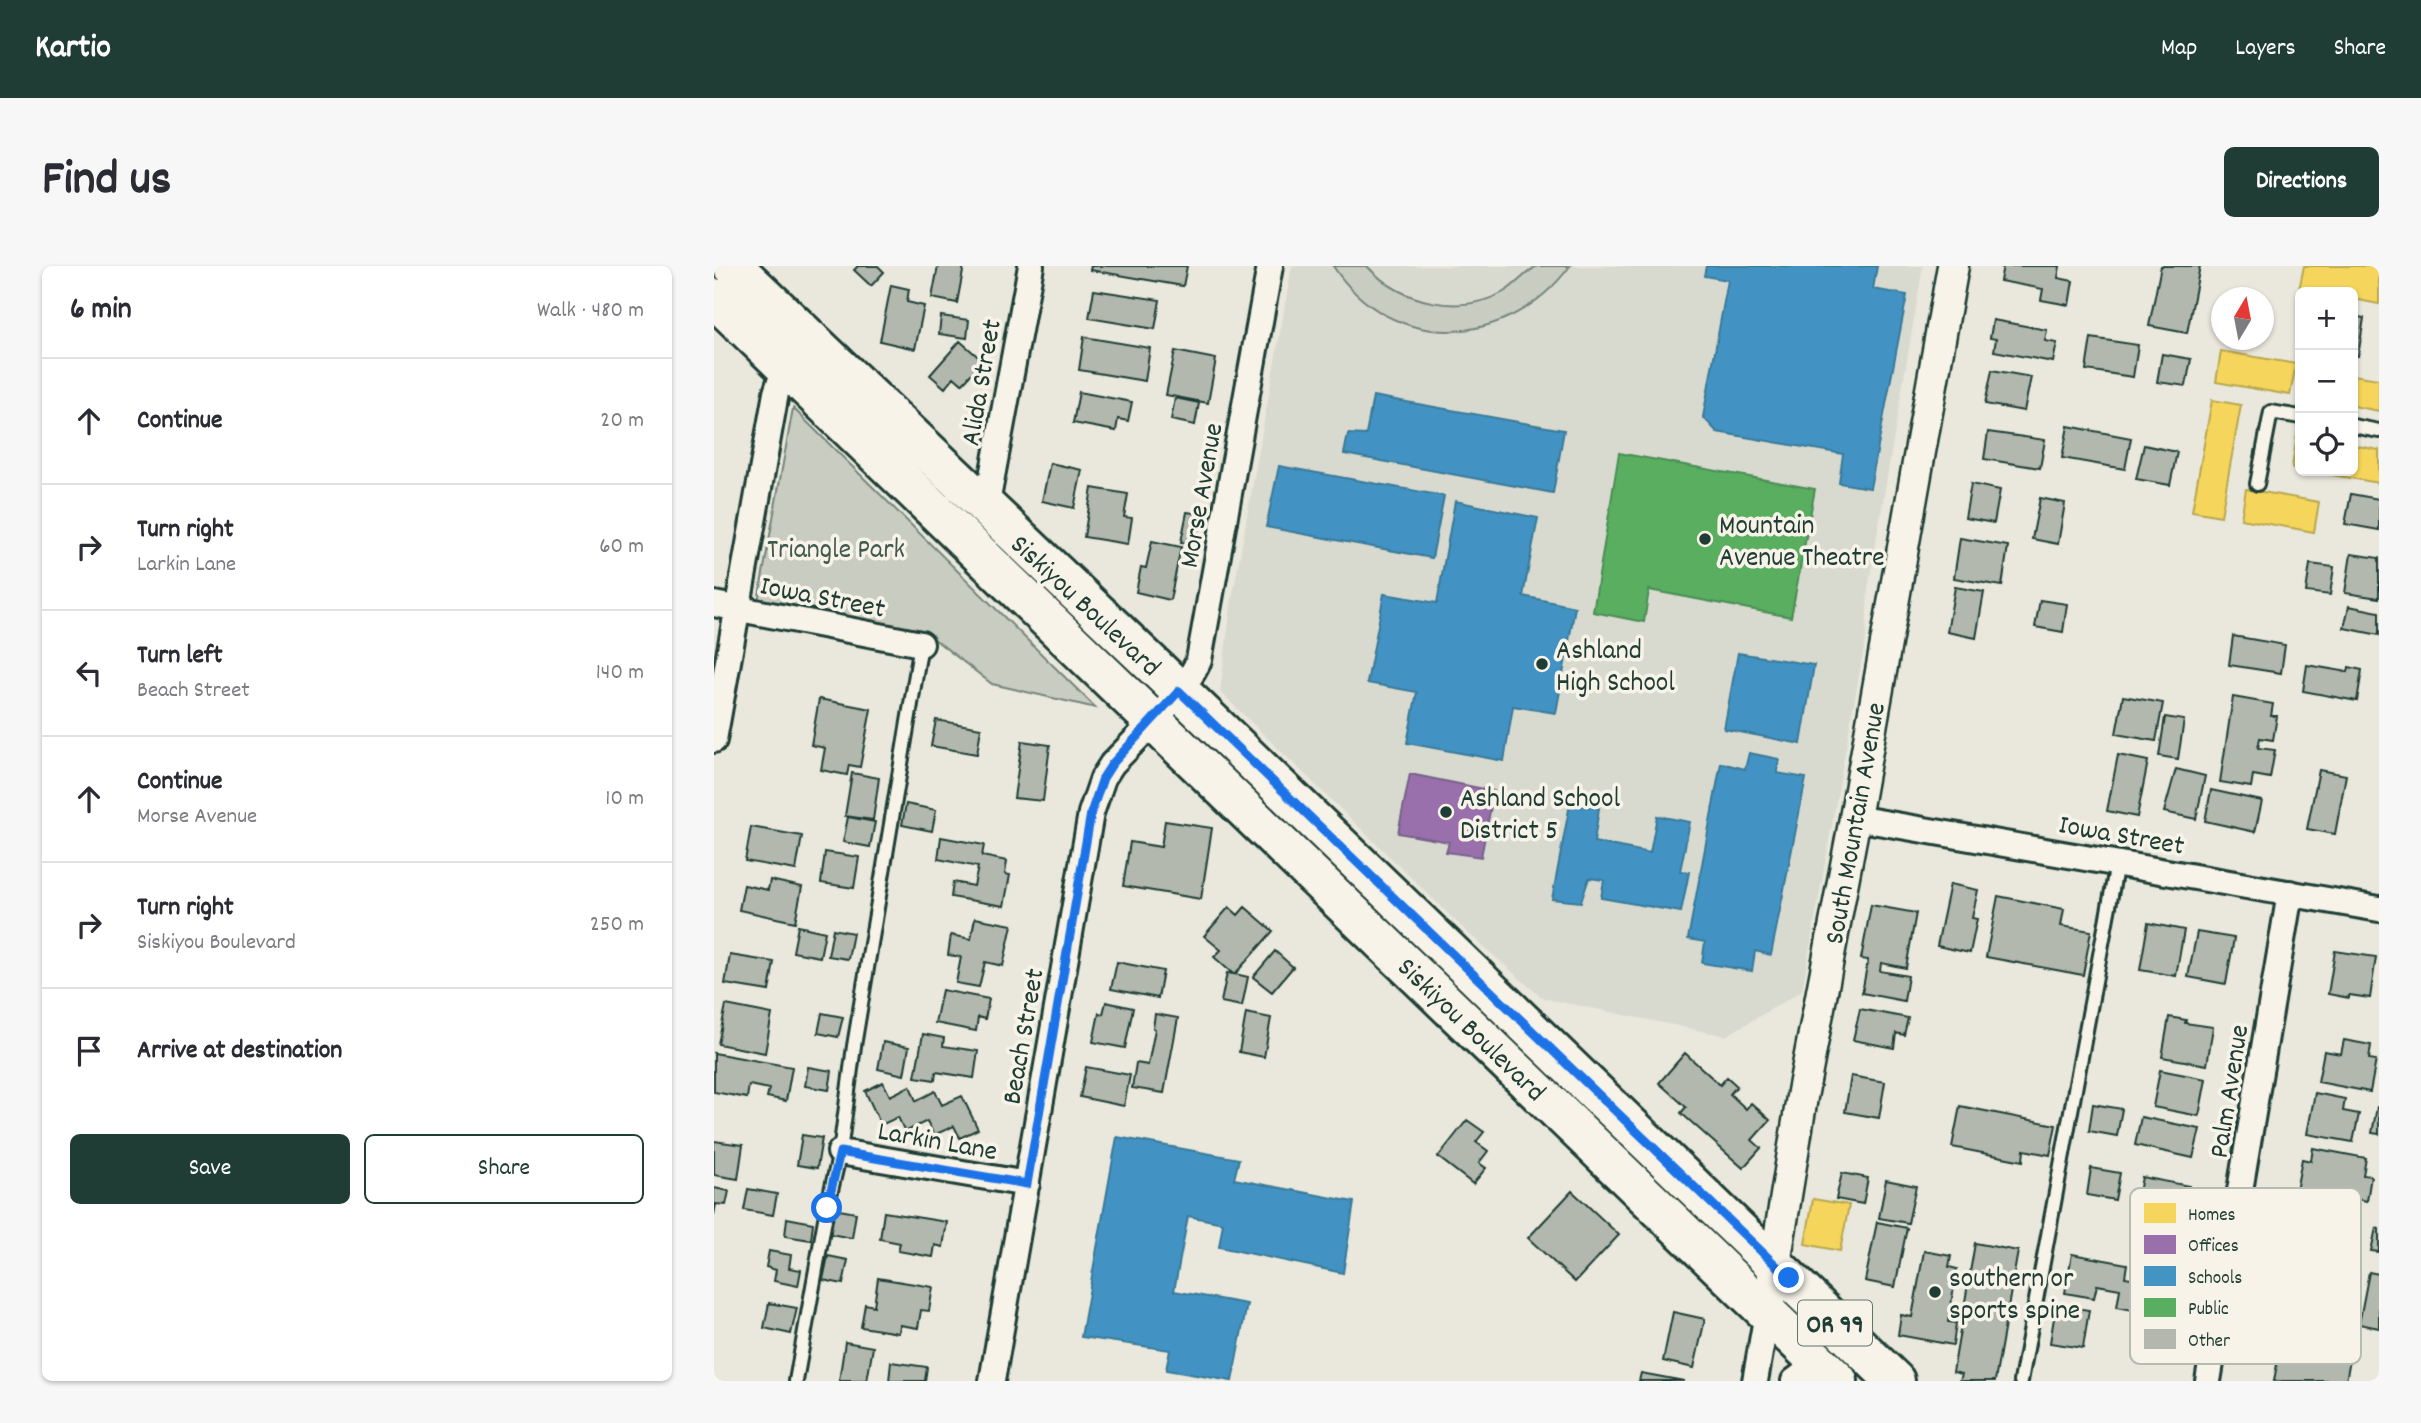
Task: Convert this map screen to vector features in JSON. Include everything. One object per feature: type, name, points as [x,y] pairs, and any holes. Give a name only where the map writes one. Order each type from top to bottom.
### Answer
[{"type":"main road","name":"Siskiyou Boulevard","points":[[733,266],[1179,691],[1895,1381]]},
{"type":"main road","name":"Siskiyou Boulevard","points":[[714,298],[1739,1284],[1767,1313],[1817,1375]]},
{"type":"street","name":"Alida Street","points":[[986,509],[1031,266]]},
{"type":"street","name":"Morse Avenue","points":[[1153,719],[1194,671],[1204,635],[1270,266]]},
{"type":"street","name":"South Mountain Avenue","points":[[1755,1381],[1802,1097],[1855,818],[1953,266]]},
{"type":"street","points":[[714,740],[725,606],[776,393],[779,384],[790,372]]},
{"type":"street","name":"Iowa Street","points":[[725,606],[921,644]]},
{"type":"street","name":"Beach Street","points":[[992,1381],[1091,813],[1103,778],[1112,764],[1153,719]]},
{"type":"street","name":"Iowa Street","points":[[1855,818],[2379,909]]},
{"type":"street","name":"Palm Avenue","points":[[2240,1188],[2290,893]]},
{"type":"street","name":"Larkin Lane","points":[[840,1152],[1027,1184]]},
{"type":"lane","points":[[2258,484],[2272,412],[2295,416]]},
{"type":"lane","points":[[2358,427],[2379,431]]},
{"type":"lane","points":[[796,1381],[827,1208],[840,1152],[854,1046],[921,644]]},
{"type":"lane","points":[[2021,1381],[2118,863]]},
{"type":"shaded area","name":"Ashland High School","points":[[1292,266],[1923,266],[1868,589],[1866,637],[1802,991],[1726,1036],[1542,998],[1468,933],[1220,692],[1231,605]]},
{"type":"green space","points":[[1333,266],[1367,266],[1397,290],[1433,302],[1452,304],[1490,298],[1507,290],[1537,266],[1570,266],[1545,294],[1516,314],[1484,326],[1451,331],[1418,327],[1386,316],[1358,295]]},
{"type":"green space","name":"Triangle Park","points":[[793,408],[1096,708],[992,684],[925,632],[758,601]]},
{"type":"building: Homes","points":[[2304,266],[2379,266],[2379,304],[2358,300],[2358,287],[2300,287]]},
{"type":"building: Homes","points":[[2221,351],[2295,364],[2290,395],[2216,382]]},
{"type":"building: Homes","points":[[2358,376],[2379,379],[2379,411],[2358,407]]},
{"type":"building: Homes","points":[[2212,400],[2241,405],[2221,516],[2192,511]]},
{"type":"building: Homes","points":[[2358,446],[2379,450],[2379,483],[2338,476],[2358,476]]},
{"type":"building: Homes","points":[[2246,489],[2319,502],[2314,532],[2241,519]]},
{"type":"building: Homes","points":[[1813,1199],[1849,1205],[1840,1251],[1805,1244]]},
{"type":"building: Offices","name":"Ashland School District 5","points":[[1410,774],[1494,791],[1481,857],[1446,852],[1449,842],[1398,833]]},
{"type":"building: Schools","points":[[1706,266],[1877,266],[1873,289],[1907,295],[1870,488],[1839,483],[1843,454],[1717,432],[1703,417],[1728,280],[1704,276]]},
{"type":"building: Schools","points":[[1373,396],[1564,430],[1553,493],[1344,454],[1348,434],[1366,435]]},
{"type":"building: Schools","points":[[1279,466],[1444,496],[1432,558],[1266,527]]},
{"type":"building: Schools","points":[[1455,501],[1538,518],[1523,596],[1575,607],[1556,713],[1513,706],[1504,761],[1407,743],[1417,692],[1367,683],[1384,594],[1437,603]]},
{"type":"building: Schools","points":[[1738,653],[1814,665],[1801,744],[1724,729]]},
{"type":"building: Schools","points":[[1749,753],[1779,759],[1777,773],[1806,778],[1771,955],[1755,951],[1752,971],[1702,963],[1705,942],[1688,939],[1721,763],[1745,769]]},
{"type":"building: Schools","points":[[1570,804],[1599,808],[1594,842],[1650,853],[1657,816],[1690,822],[1680,871],[1689,872],[1681,912],[1601,898],[1604,880],[1589,878],[1581,902],[1552,899]]},
{"type":"building: Schools","points":[[1117,1137],[1239,1159],[1234,1179],[1354,1202],[1343,1273],[1219,1247],[1223,1223],[1188,1216],[1174,1291],[1247,1304],[1232,1381],[1166,1370],[1170,1350],[1081,1337]]},
{"type":"building: Public","name":"Mountain Avenue Theatre","points":[[1619,453],[1815,489],[1791,617],[1649,590],[1644,622],[1593,612]]},
{"type":"building: Other","points":[[858,266],[878,266],[884,272],[871,286],[854,270]]},
{"type":"building: Other","points":[[938,266],[964,266],[957,303],[932,298]]},
{"type":"building: Other","points":[[1091,266],[1187,266],[1183,286],[1090,270]]},
{"type":"building: Other","points":[[2003,266],[2060,266],[2058,278],[2073,281],[2069,305],[2041,300],[2043,289],[2000,281]]},
{"type":"building: Other","points":[[2161,266],[2200,266],[2187,333],[2149,326]]},
{"type":"building: Other","points":[[891,285],[909,289],[907,302],[924,306],[915,349],[880,341]]},
{"type":"building: Other","points":[[1094,290],[1160,300],[1155,329],[1089,318]]},
{"type":"building: Other","points":[[941,316],[969,320],[967,338],[939,334]]},
{"type":"building: Other","points":[[2358,317],[2364,318],[2358,356]]},
{"type":"building: Other","points":[[1993,320],[2047,330],[2045,341],[2057,343],[2053,362],[1994,351],[1996,339],[1990,338]]},
{"type":"building: Other","points":[[1084,337],[1150,348],[1145,381],[1079,370]]},
{"type":"building: Other","points":[[2091,338],[2138,345],[2133,377],[2086,370]]},
{"type":"building: Other","points":[[960,341],[983,361],[962,384],[954,377],[945,388],[930,375]]},
{"type":"building: Other","points":[[1175,351],[1216,359],[1208,403],[1166,395]]},
{"type":"building: Other","points":[[2162,354],[2191,359],[2186,386],[2157,382]]},
{"type":"building: Other","points":[[1992,370],[2031,377],[2024,411],[1985,404]]},
{"type":"building: Other","points":[[1079,392],[1132,402],[1128,421],[1118,419],[1116,431],[1073,423]]},
{"type":"building: Other","points":[[1175,398],[1199,403],[1195,425],[1171,420]]},
{"type":"building: Other","points":[[2068,426],[2131,438],[2125,469],[2062,458]]},
{"type":"building: Other","points":[[1988,432],[2045,440],[2040,468],[1984,459]]},
{"type":"building: Other","points":[[2144,445],[2177,452],[2170,485],[2136,479]]},
{"type":"building: Other","points":[[1050,463],[1082,470],[1074,508],[1042,501]]},
{"type":"building: Other","points":[[1971,484],[2000,490],[1994,523],[1965,518]]},
{"type":"building: Other","points":[[1092,488],[1128,494],[1124,517],[1132,518],[1128,544],[1084,537]]},
{"type":"building: Other","points":[[2351,494],[2379,499],[2379,530],[2345,524]]},
{"type":"building: Other","points":[[2040,498],[2065,503],[2058,544],[2032,539]]},
{"type":"building: Other","points":[[1187,512],[1201,514],[1195,545],[1181,542]]},
{"type":"building: Other","points":[[1960,538],[2008,546],[2002,586],[1954,578]]},
{"type":"building: Other","points":[[1152,541],[1181,547],[1170,600],[1136,592],[1141,567],[1146,568]]},
{"type":"building: Other","points":[[2351,554],[2379,558],[2379,598],[2345,593]]},
{"type":"building: Other","points":[[2310,564],[2334,567],[2330,595],[2306,592]]},
{"type":"building: Other","points":[[1955,587],[1984,592],[1976,638],[1947,632]]},
{"type":"building: Other","points":[[2040,600],[2067,604],[2063,632],[2035,627]]},
{"type":"building: Other","points":[[2349,606],[2379,612],[2379,635],[2344,628]]},
{"type":"building: Other","points":[[2233,636],[2285,645],[2281,673],[2229,665]]},
{"type":"building: Other","points":[[2307,665],[2348,672],[2349,667],[2362,670],[2357,701],[2303,691]]},
{"type":"building: Other","points":[[2123,696],[2163,703],[2156,741],[2116,734]]},
{"type":"building: Other","points":[[2233,697],[2273,704],[2271,716],[2277,716],[2273,740],[2260,738],[2258,748],[2275,750],[2270,778],[2253,775],[2251,787],[2220,782]]},
{"type":"building: Other","points":[[819,699],[871,709],[860,767],[849,765],[847,775],[821,770],[825,748],[811,745]]},
{"type":"building: Other","points":[[2165,717],[2184,720],[2178,759],[2159,756]]},
{"type":"building: Other","points":[[936,720],[981,728],[977,754],[931,746]]},
{"type":"building: Other","points":[[1022,741],[1050,745],[1043,801],[1014,798]]},
{"type":"building: Other","points":[[2118,755],[2148,761],[2137,817],[2107,811]]},
{"type":"building: Other","points":[[2176,769],[2205,776],[2196,819],[2164,812]]},
{"type":"building: Other","points":[[2319,770],[2346,775],[2335,834],[2307,829]]},
{"type":"building: Other","points":[[852,773],[879,778],[873,820],[845,816]]},
{"type":"building: Other","points":[[2211,790],[2262,801],[2255,832],[2205,821]]},
{"type":"building: Other","points":[[906,804],[936,810],[932,831],[902,825]]},
{"type":"building: Other","points":[[848,817],[875,822],[870,847],[843,842]]},
{"type":"building: Other","points":[[1165,821],[1212,828],[1201,899],[1123,886],[1130,842],[1161,847]]},
{"type":"building: Other","points":[[751,827],[802,836],[796,870],[745,861]]},
{"type":"building: Other","points":[[941,837],[984,845],[982,856],[1007,861],[1005,874],[1010,875],[1004,906],[951,897],[953,882],[974,886],[978,867],[938,859]]},
{"type":"building: Other","points":[[825,852],[859,857],[854,888],[821,883]]},
{"type":"building: Other","points":[[770,880],[802,887],[795,922],[739,910],[744,885],[768,890]]},
{"type":"building: Other","points":[[1950,884],[1978,890],[1972,918],[1977,919],[1970,953],[1937,946]]},
{"type":"building: Other","points":[[1998,896],[2064,909],[2061,926],[2091,931],[2083,975],[1986,957]]},
{"type":"building: Other","points":[[1871,905],[1916,913],[1906,968],[1881,963],[1880,971],[1908,976],[1904,1001],[1862,993],[1868,960],[1861,959]]},
{"type":"building: Other","points":[[1229,907],[1238,915],[1245,907],[1273,931],[1235,974],[1248,977],[1242,1006],[1221,1002],[1227,973],[1233,974],[1214,957],[1221,950],[1204,936]]},
{"type":"building: Other","points":[[975,918],[1012,925],[1003,966],[985,962],[979,987],[956,983],[961,957],[948,955],[951,935],[971,939]]},
{"type":"building: Other","points":[[2148,923],[2184,930],[2176,976],[2140,970]]},
{"type":"building: Other","points":[[798,926],[825,932],[820,957],[793,952]]},
{"type":"building: Other","points":[[833,929],[853,933],[848,959],[828,956]]},
{"type":"building: Other","points":[[2197,932],[2234,938],[2226,984],[2188,977]]},
{"type":"building: Other","points":[[1275,951],[1293,967],[1272,992],[1253,977]]},
{"type":"building: Other","points":[[2335,951],[2376,957],[2370,998],[2328,994]]},
{"type":"building: Other","points":[[730,955],[774,962],[769,991],[725,984]]},
{"type":"building: Other","points":[[1117,962],[1163,971],[1158,998],[1111,989]]},
{"type":"building: Other","points":[[942,990],[989,999],[985,1019],[978,1017],[976,1031],[935,1023]]},
{"type":"building: Other","points":[[1106,1002],[1133,1008],[1125,1048],[1093,1042],[1099,1013],[1103,1014]]},
{"type":"building: Other","points":[[726,1005],[772,1014],[765,1053],[718,1044]]},
{"type":"building: Other","points":[[1860,1009],[1908,1018],[1904,1035],[1896,1033],[1894,1048],[1853,1040]]},
{"type":"building: Other","points":[[822,1013],[843,1017],[838,1037],[818,1033]]},
{"type":"building: Other","points":[[1246,1013],[1271,1018],[1264,1057],[1239,1052]]},
{"type":"building: Other","points":[[1155,1014],[1178,1018],[1164,1093],[1132,1088],[1136,1063],[1148,1065]]},
{"type":"building: Other","points":[[2169,1017],[2186,1020],[2185,1023],[2213,1027],[2207,1065],[2162,1057]]},
{"type":"building: Other","points":[[923,1034],[944,1038],[943,1046],[978,1051],[974,1078],[936,1072],[935,1080],[915,1077]]},
{"type":"building: Other","points":[[2344,1040],[2371,1045],[2369,1059],[2376,1060],[2370,1092],[2318,1082],[2324,1051],[2341,1054]]},
{"type":"building: Other","points":[[883,1042],[909,1047],[904,1075],[878,1069]]},
{"type":"building: Other","points":[[714,1053],[792,1067],[786,1101],[767,1097],[769,1089],[749,1085],[747,1098],[714,1092]]},
{"type":"building: Other","points":[[1685,1053],[1720,1085],[1727,1077],[1737,1086],[1730,1094],[1746,1109],[1751,1103],[1770,1120],[1752,1140],[1761,1148],[1743,1168],[1681,1113],[1686,1107],[1659,1083]]},
{"type":"building: Other","points":[[808,1067],[832,1071],[829,1090],[805,1086]]},
{"type":"building: Other","points":[[1086,1067],[1130,1075],[1124,1106],[1080,1097]]},
{"type":"building: Other","points":[[2160,1070],[2206,1079],[2199,1116],[2153,1107]]},
{"type":"building: Other","points":[[1851,1076],[1885,1082],[1879,1118],[1845,1112]]},
{"type":"building: Other","points":[[883,1082],[890,1096],[910,1086],[916,1101],[935,1091],[942,1105],[962,1096],[978,1129],[960,1138],[954,1126],[934,1135],[927,1121],[905,1132],[898,1117],[881,1125],[865,1091]]},
{"type":"building: Other","points":[[2315,1093],[2345,1099],[2343,1111],[2359,1114],[2353,1142],[2307,1134]]},
{"type":"building: Other","points":[[2093,1104],[2122,1109],[2117,1136],[2089,1131]]},
{"type":"building: Other","points":[[1960,1106],[2056,1125],[2050,1155],[2024,1150],[2023,1161],[1952,1147]]},
{"type":"building: Other","points":[[2379,1107],[2379,1134],[2372,1133]]},
{"type":"building: Other","points":[[2141,1117],[2200,1129],[2193,1158],[2135,1145]]},
{"type":"building: Other","points":[[1467,1120],[1484,1132],[1476,1142],[1488,1151],[1479,1163],[1486,1168],[1473,1184],[1438,1157]]},
{"type":"building: Other","points":[[802,1135],[822,1138],[817,1168],[797,1165]]},
{"type":"building: Other","points":[[714,1141],[743,1145],[738,1179],[714,1175]]},
{"type":"building: Other","points":[[2313,1148],[2366,1158],[2363,1175],[2371,1176],[2367,1201],[2361,1200],[2361,1188],[2297,1188],[2302,1159],[2311,1161]]},
{"type":"building: Other","points":[[2091,1168],[2120,1173],[2115,1200],[2087,1195]]},
{"type":"building: Other","points":[[1842,1173],[1868,1178],[1863,1204],[1836,1199]]},
{"type":"building: Other","points":[[2142,1177],[2189,1186],[2189,1188],[2140,1188]]},
{"type":"building: Other","points":[[1886,1180],[1916,1186],[1908,1223],[1879,1218]]},
{"type":"building: Other","points":[[714,1188],[729,1191],[726,1205],[716,1204],[714,1215]]},
{"type":"building: Other","points":[[748,1189],[777,1194],[773,1215],[744,1210]]},
{"type":"building: Other","points":[[1572,1191],[1619,1235],[1575,1282],[1528,1238]]},
{"type":"building: Other","points":[[834,1209],[856,1213],[852,1238],[830,1234]]},
{"type":"building: Other","points":[[884,1212],[947,1222],[943,1247],[935,1245],[933,1257],[898,1251],[900,1243],[880,1239]]},
{"type":"building: Other","points":[[787,1218],[813,1223],[811,1240],[785,1236]]},
{"type":"building: Other","points":[[1877,1222],[1907,1228],[1895,1287],[1865,1281]]},
{"type":"building: Other","points":[[2376,1228],[2379,1229],[2379,1252],[2371,1251]]},
{"type":"building: Other","points":[[1975,1243],[2018,1251],[1995,1381],[1960,1381],[1962,1374],[1953,1372]]},
{"type":"building: Other","points":[[769,1251],[791,1255],[789,1268],[801,1270],[798,1286],[774,1281],[776,1270],[766,1267]]},
{"type":"building: Other","name":"southern or sports spine","points":[[1924,1251],[1951,1256],[1949,1267],[1957,1269],[1948,1322],[1956,1323],[1953,1345],[1898,1335],[1901,1315],[1912,1317]]},
{"type":"building: Other","points":[[2072,1254],[2127,1264],[2125,1277],[2130,1278],[2130,1309],[2117,1307],[2120,1289],[2097,1285],[2094,1298],[2065,1293]]},
{"type":"building: Other","points":[[828,1256],[848,1260],[843,1284],[823,1280]]},
{"type":"building: Other","points":[[2369,1272],[2379,1274],[2379,1328],[2361,1324]]},
{"type":"building: Other","points":[[878,1278],[933,1287],[929,1311],[921,1310],[918,1328],[900,1325],[899,1333],[861,1327],[865,1304],[874,1306]]},
{"type":"building: Other","points":[[769,1303],[797,1308],[791,1334],[764,1328]]},
{"type":"building: Other","points":[[2056,1305],[2089,1310],[2083,1348],[2050,1343]]},
{"type":"building: Other","points":[[1673,1312],[1705,1319],[1694,1368],[1663,1361]]},
{"type":"building: Other","points":[[845,1342],[873,1347],[867,1381],[839,1381]]},
{"type":"building: Other","points":[[891,1362],[927,1367],[925,1381],[889,1381]]},
{"type":"building: Other","points":[[2277,1364],[2349,1364],[2346,1381],[2274,1381]]},
{"type":"building: Other","points":[[1641,1373],[1684,1381],[1639,1381]]},
{"type":"place","name":"Mountain Avenue Theatre","points":[[1705,539]]},
{"type":"place","name":"Ashland High School","points":[[1542,664]]},
{"type":"place","name":"Ashland School District 5","points":[[1446,812]]},
{"type":"place","name":"southern or sports spine","points":[[1935,1292]]},
{"type":"route","points":[[827,1208],[840,1152],[1027,1184],[1084,840],[1097,793],[1112,764],[1179,691],[1789,1278]]}]
